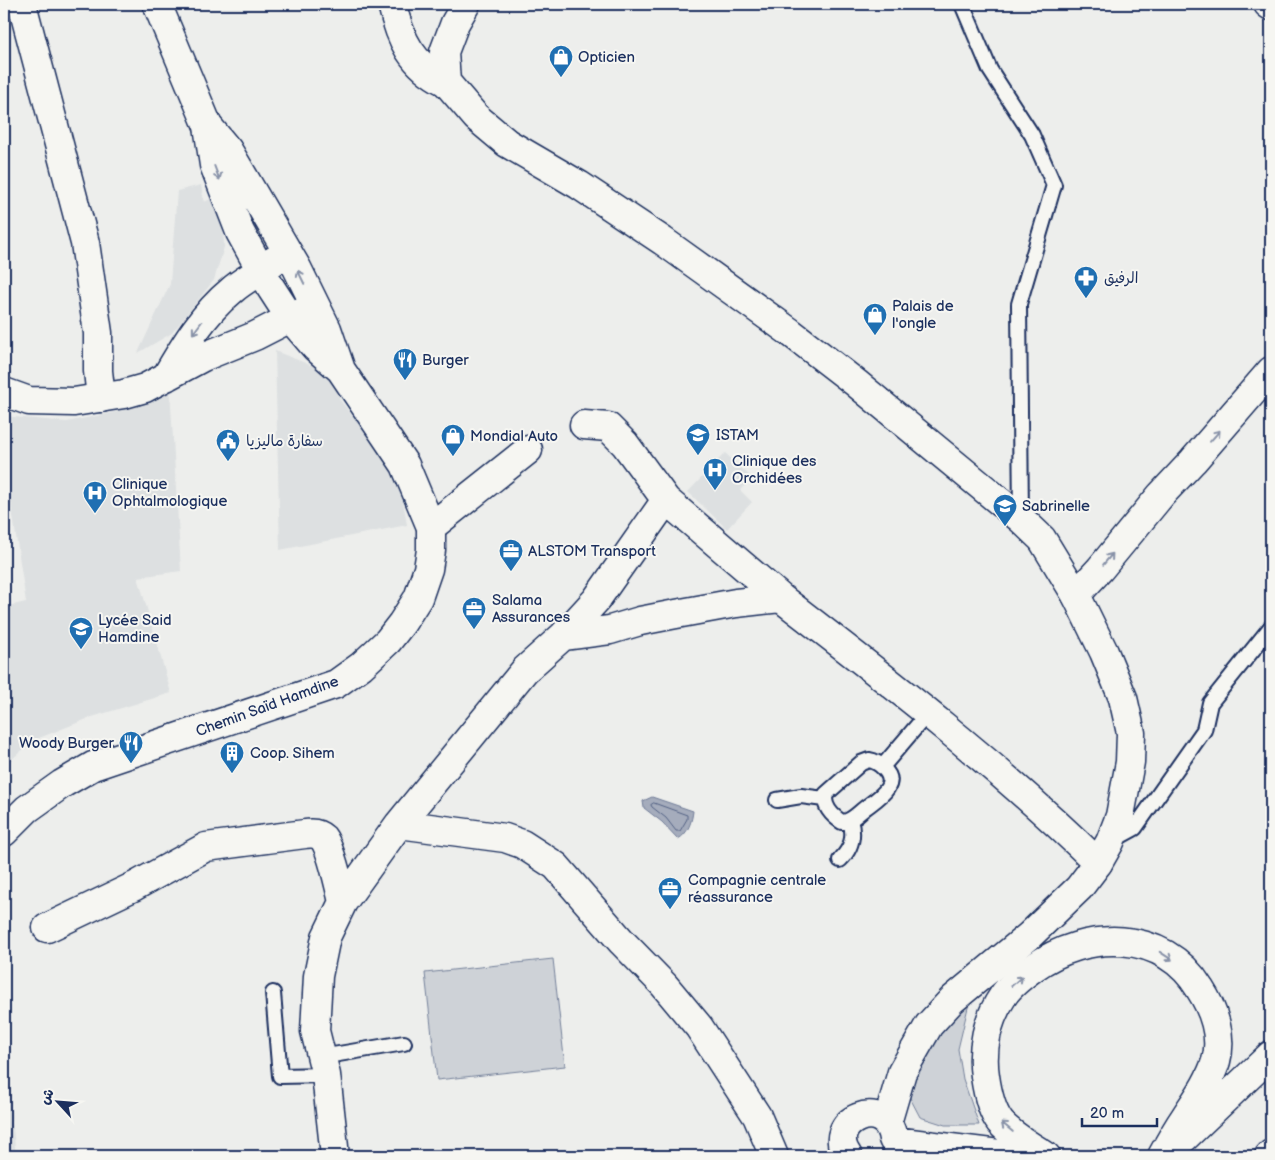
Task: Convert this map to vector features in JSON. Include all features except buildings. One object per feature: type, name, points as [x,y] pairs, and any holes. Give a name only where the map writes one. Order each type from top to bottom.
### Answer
[{"type":"main road","points":[[22,4],[85,242],[98,333],[113,364],[113,396]]},
{"type":"main road","points":[[157,4],[208,126],[214,165],[240,232],[261,271],[291,319],[315,347],[341,370]]},
{"type":"main road","points":[[392,4],[396,24],[406,48],[430,74],[446,82],[476,117],[507,143],[579,185],[663,241],[783,326],[856,382],[1021,519],[1042,539],[1076,595],[1104,652],[1123,698],[1131,733],[1130,762],[1120,816],[1104,852],[1079,888],[1060,908],[952,1000],[929,1025],[902,1072],[876,1100],[846,1126],[838,1151]]},
{"type":"main road","points":[[446,82],[444,52],[455,22],[466,4]]},
{"type":"main road","points":[[208,126],[228,150],[301,275],[327,329],[341,370]]},
{"type":"main road","points":[[230,292],[240,232]]},
{"type":"main road","points":[[165,378],[193,333],[214,306],[286,250]]},
{"type":"main road","points":[[7,397],[29,401],[66,402],[113,396],[145,388],[202,357],[255,336],[291,319],[314,305]]},
{"type":"main road","points":[[255,336],[315,347]]},
{"type":"main road","name":"Chemin Saïd Hamdine","points":[[4,832],[27,809],[62,784],[93,766],[336,684],[361,666],[388,641],[402,623],[418,598],[428,569],[431,550],[431,527],[404,465],[341,370]]},
{"type":"main road","points":[[1076,595],[1161,495],[1252,395],[1271,371]]},
{"type":"main road","points":[[584,425],[608,427],[625,444],[666,500],[781,598],[928,713],[1057,823],[1104,852]]},
{"type":"main road","points":[[431,527],[528,450]]},
{"type":"main road","points":[[335,1156],[324,1066],[315,1031],[318,976],[326,937],[343,902],[399,824],[525,670],[562,636],[596,600],[666,500]]},
{"type":"main road","points":[[562,636],[610,630],[676,614],[736,603],[781,598]]},
{"type":"main road","points":[[399,824],[505,838],[522,844],[556,866],[622,942],[664,985],[699,1027],[757,1116],[774,1156]]},
{"type":"main road","points":[[47,928],[135,886],[206,846],[305,834],[314,834],[324,839],[334,866],[343,902]]},
{"type":"main road","points":[[1046,1156],[1000,1122],[988,1095],[983,1060],[990,1020],[1003,996],[1018,980],[1042,962],[1070,948],[1094,941],[1122,941],[1158,950],[1177,962],[1194,980],[1210,1006],[1218,1033],[1216,1060],[1163,1156]]},
{"type":"main road","points":[[1163,1156],[1271,1055]]},
{"type":"main road","points":[[889,1140],[902,1072]]},
{"type":"main road","points":[[858,1117],[873,1115],[889,1140]]},
{"type":"main road","points":[[889,1140],[1015,1156]]},
{"type":"lane","points":[[962,4],[990,70],[1032,136],[1054,185],[1019,304],[1021,519]]},
{"type":"lane","points":[[1104,852],[1135,828],[1204,730],[1210,703],[1271,627]]},
{"type":"lane","points":[[882,767],[928,713]]},
{"type":"lane","points":[[874,761],[882,767],[888,773],[889,778],[886,792],[850,820],[842,822],[837,819],[826,806],[824,799],[829,790],[861,763],[874,761]]},
{"type":"lane","points":[[777,800],[801,796],[824,799]]},
{"type":"lane","points":[[840,860],[851,846],[853,828],[850,820]]},
{"type":"lane","points":[[273,993],[280,1076],[324,1066],[404,1043]]},
{"type":"shaded area","points":[[201,185],[204,202],[215,197],[222,209],[224,247],[214,280],[172,333],[138,353],[170,284],[177,191]]},
{"type":"shaded area","points":[[275,351],[323,370],[334,381],[340,400],[399,476],[407,525],[280,550]]},
{"type":"shaded area","points":[[170,389],[181,571],[138,577],[171,693],[92,717],[34,740],[4,766],[4,607],[26,602],[4,457],[4,416],[67,422],[115,412]]},
{"type":"shaded area","name":"Clinique des Orchidées","points":[[725,453],[752,478],[740,490],[752,502],[727,529],[688,492]]},
{"type":"shaded area","points":[[553,959],[565,1066],[437,1080],[425,973]]},
{"type":"shaded area","points":[[970,999],[958,1049],[963,1079],[979,1125],[945,1125],[920,1117],[909,1096],[919,1065],[933,1037]]},
{"type":"shaded area","points":[[4,1047],[16,1156],[4,1156]]},
{"type":"water","points":[[652,797],[693,811],[689,827],[681,837],[678,839],[662,822],[644,808],[643,801]]},
{"type":"place","name":"Opticien","points":[[561,78]]},
{"type":"place","name":"الرفيق","points":[[1086,299]]},
{"type":"place","name":"Palais de l'ongle","points":[[875,336]]},
{"type":"place","name":"Burger","points":[[405,381]]},
{"type":"place","name":"ISTAM","points":[[698,456]]},
{"type":"place","name":"Mondial Auto","points":[[453,457]]},
{"type":"place","name":"سفارة ماليزيا","points":[[228,462]]},
{"type":"place","name":"Clinique des Orchidées","points":[[715,491]]},
{"type":"place","name":"Clinique Ophtalmologique","points":[[95,514]]},
{"type":"place","name":"Sabrinelle","points":[[1005,527]]},
{"type":"place","name":"ALSTOM Transport","points":[[511,572]]},
{"type":"place","name":"Salama Assurances","points":[[474,630]]},
{"type":"place","name":"Lycée Said Hamdine","points":[[81,650]]},
{"type":"place","name":"Woody Burger","points":[[131,764]]},
{"type":"place","name":"Coop. Sihem","points":[[232,774]]},
{"type":"place","name":"Compagnie centrale réassurance","points":[[670,910]]}]
